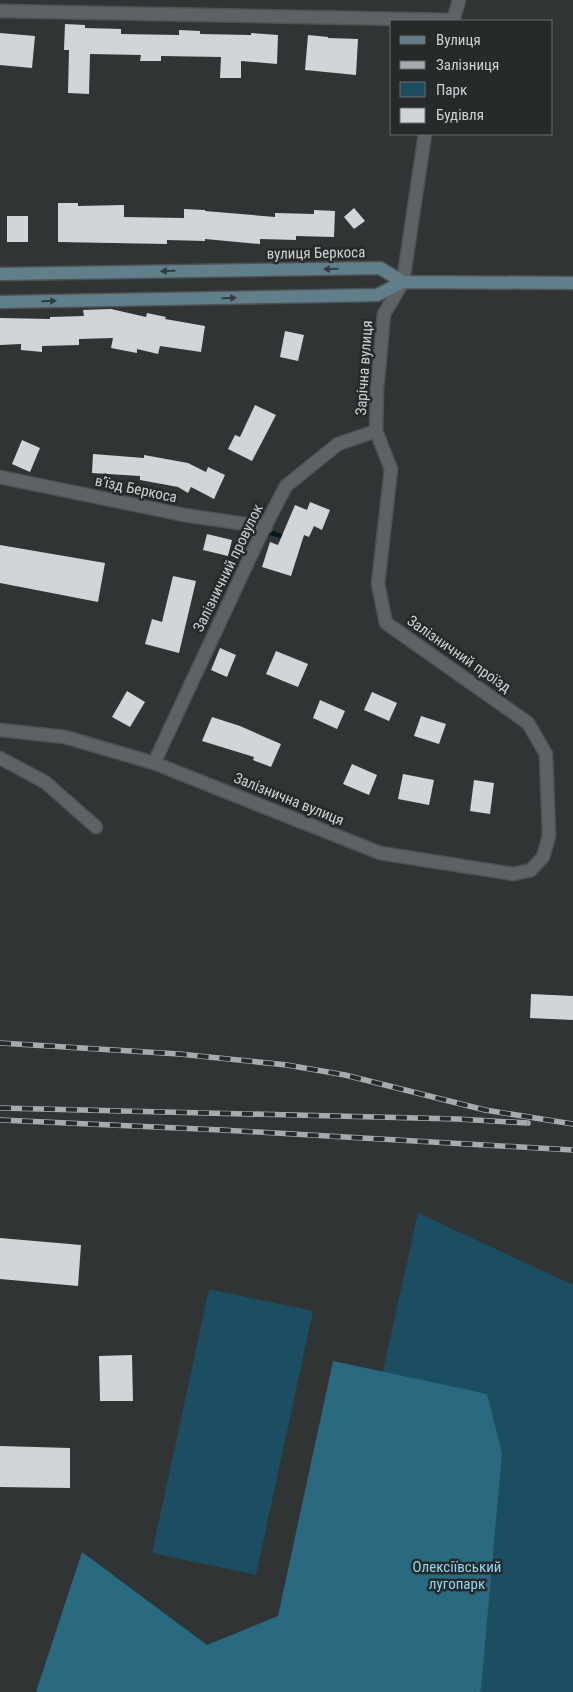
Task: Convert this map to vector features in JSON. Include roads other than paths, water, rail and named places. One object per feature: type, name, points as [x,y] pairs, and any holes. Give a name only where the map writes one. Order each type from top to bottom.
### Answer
[{"type":"street","points":[[453,20],[459,0]]},
{"type":"street","points":[[0,11],[408,20]]},
{"type":"street","points":[[403,282],[425,135]]},
{"type":"street","name":"вулиця Беркоса","points":[[0,274],[380,268],[403,282]]},
{"type":"street","points":[[0,302],[378,295],[403,282],[573,283]]},
{"type":"street","name":"Зарічна вулиця","points":[[376,431],[377,390],[384,314],[403,282]]},
{"type":"street","name":"Залізничний провулок","points":[[154,763],[286,486],[338,444],[376,431]]},
{"type":"street","name":"Залізничний проїзд","points":[[376,431],[391,469],[378,584],[386,623],[528,722],[546,754],[549,836]]},
{"type":"street","name":"в’їзд Беркоса","points":[[0,477],[184,515],[248,525],[263,531]]},
{"type":"street","name":"Залізнична вулиця","points":[[0,730],[65,736],[154,763],[380,853],[513,874],[531,870],[543,858],[549,836]]},
{"type":"street","points":[[0,758],[46,782],[96,827]]},
{"type":"waterway","points":[[262,532],[287,538]]},
{"type":"railway","points":[[0,1043],[179,1054],[287,1065],[345,1075],[485,1110],[573,1124]]},
{"type":"railway","points":[[0,1108],[457,1119],[528,1123]]},
{"type":"railway","points":[[0,1120],[222,1130],[573,1150]]},
{"type":"park label","name":"Олексіївський лугопарк","points":[[457,1576]]}]
